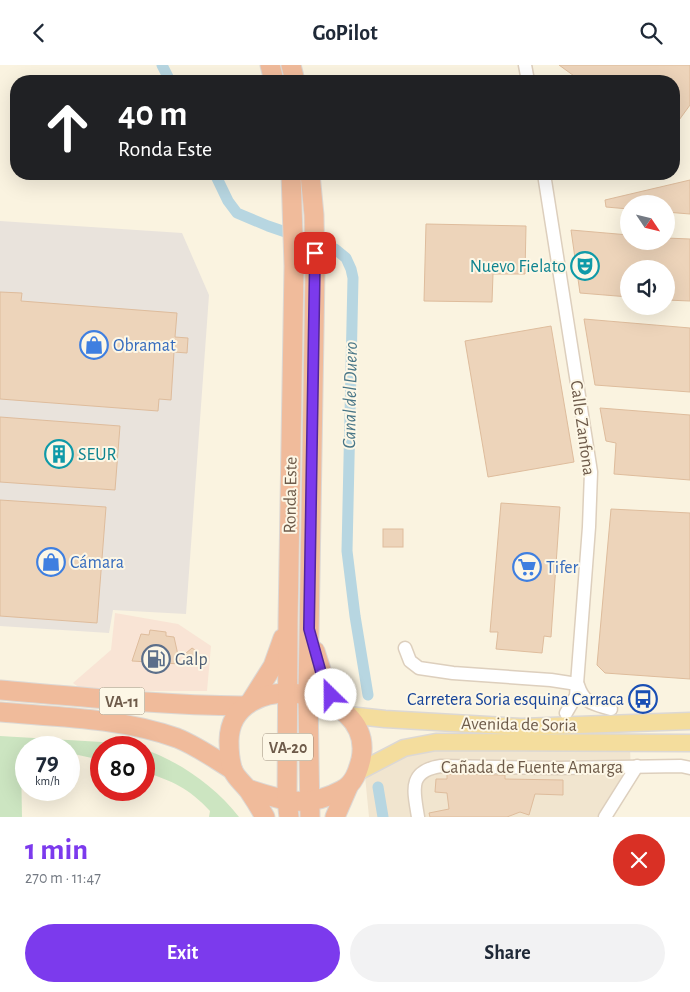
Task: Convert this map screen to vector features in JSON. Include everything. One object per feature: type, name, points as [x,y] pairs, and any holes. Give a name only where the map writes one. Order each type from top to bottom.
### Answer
[{"type":"highway","name":"Ronda Este","points":[[288,809],[288,622],[294,266],[291,180]]},
{"type":"highway","name":"Ronda Este","points":[[309,810],[308,696],[315,272],[314,215],[311,180]]},
{"type":"highway","points":[[248,704],[274,666],[288,622]]},
{"type":"highway","points":[[309,629],[322,676],[342,710],[357,730],[360,742],[361,755],[353,779],[335,817]]},
{"type":"highway","name":"VA-11","points":[[0,689],[90,699],[200,706],[248,704],[267,695],[288,693],[323,699],[342,710]]},
{"type":"highway","name":"VA-11","points":[[248,704],[235,720],[230,733],[229,749],[233,770],[240,782],[248,789]]},
{"type":"highway","name":"VA-11","points":[[0,712],[136,726],[177,738],[197,747],[233,770]]},
{"type":"highway","points":[[248,789],[288,809],[309,810],[353,779]]},
{"type":"highway","points":[[248,789],[265,817]]},
{"type":"main road","name":"Avenida de Soria","points":[[342,710],[385,719],[521,727],[690,721]]},
{"type":"main road","name":"Avenida de Soria","points":[[353,779],[404,748],[436,743],[690,743]]},
{"type":"street","name":"Calle Zanfona","points":[[545,180],[591,472],[589,527],[576,696],[566,713]]},
{"type":"street","points":[[405,648],[410,661],[419,668],[453,673],[551,680],[577,684],[581,696],[586,701],[611,709]]},
{"type":"street","name":"Cañada de Fuente Amarga","points":[[418,817],[414,787],[418,775],[429,768],[441,766],[556,768],[681,766],[690,768]]},
{"type":"street","points":[[605,817],[637,766]]},
{"type":"shaded area","points":[[0,221],[182,233],[209,295],[186,614],[113,610],[109,633],[0,626]]},
{"type":"shaded area","name":"Galp","points":[[115,613],[178,624],[211,646],[207,691],[84,691],[73,683],[111,650]]},
{"type":"shaded area","points":[[630,742],[631,782],[609,817],[369,817],[365,776],[387,761],[438,748]]},
{"type":"green space","points":[[0,736],[15,737],[15,801],[22,801],[22,817],[0,817]]},
{"type":"green space","points":[[80,741],[90,741],[90,758],[80,755]]},
{"type":"green space","points":[[155,753],[184,768],[208,785],[239,817],[209,817],[210,811],[203,803],[187,791],[155,775]]},
{"type":"building","points":[[559,65],[690,65],[690,105],[680,119],[680,75],[573,75]]},
{"type":"building","points":[[690,180],[690,214],[675,213],[675,195],[626,195]]},
{"type":"building","points":[[620,196],[620,208],[606,207],[605,200]]},
{"type":"building","points":[[426,224],[526,226],[525,274],[493,274],[492,302],[424,301]]},
{"type":"building","points":[[571,230],[620,234],[620,250],[675,250],[675,238],[690,239],[690,301],[675,300],[675,260],[620,260],[620,296],[580,293]]},
{"type":"building","name":"Obramat","points":[[0,292],[22,293],[21,301],[177,313],[175,337],[188,338],[187,353],[174,352],[171,400],[159,399],[158,411],[0,399]]},
{"type":"building","points":[[584,319],[690,328],[690,392],[595,385]]},
{"type":"building","points":[[551,326],[574,462],[488,477],[465,341]]},
{"type":"building","points":[[600,408],[690,415],[690,480],[614,474],[616,443],[606,441]]},
{"type":"building","name":"SEUR","points":[[0,417],[120,426],[115,490],[0,482]]},
{"type":"building","name":"Cámara","points":[[0,500],[106,507],[97,623],[0,616]]},
{"type":"building","points":[[501,503],[560,507],[551,637],[544,636],[542,653],[496,649],[498,632],[490,632]]},
{"type":"building","points":[[611,509],[690,513],[690,679],[605,673],[597,665]]},
{"type":"building","points":[[383,529],[403,529],[403,547],[383,547]]},
{"type":"building","points":[[150,630],[166,632],[166,636],[174,637],[180,664],[132,661],[141,634],[149,635]]},
{"type":"building","points":[[192,648],[198,652],[196,661],[185,654]]},
{"type":"building","points":[[447,774],[505,775],[505,779],[563,780],[563,795],[535,794],[529,815],[520,812],[507,817],[430,817],[429,813],[449,809],[447,793],[435,792],[436,779],[447,779]]},
{"type":"waterway","name":"Canal del Duero","points":[[162,65],[167,75]]},
{"type":"waterway","name":"Canal del Duero","points":[[218,180],[228,201],[237,213],[268,226],[335,249],[346,258],[351,269],[353,278],[347,551],[368,695]]},
{"type":"waterway","name":"Canal del Duero","points":[[378,787],[383,817]]},
{"type":"place","name":"Nuevo Fielato","points":[[585,266]]},
{"type":"place","name":"Obramat","points":[[94,345]]},
{"type":"place","name":"SEUR","points":[[59,454]]},
{"type":"place","name":"Cámara","points":[[51,562]]},
{"type":"place","name":"Tifer","points":[[527,567]]},
{"type":"place","name":"Galp","points":[[156,659]]},
{"type":"place","name":"Carretera Soria esquina Carraca","points":[[643,699]]},
{"type":"route","points":[[315,253],[309,629],[322,676],[331,695]]}]
